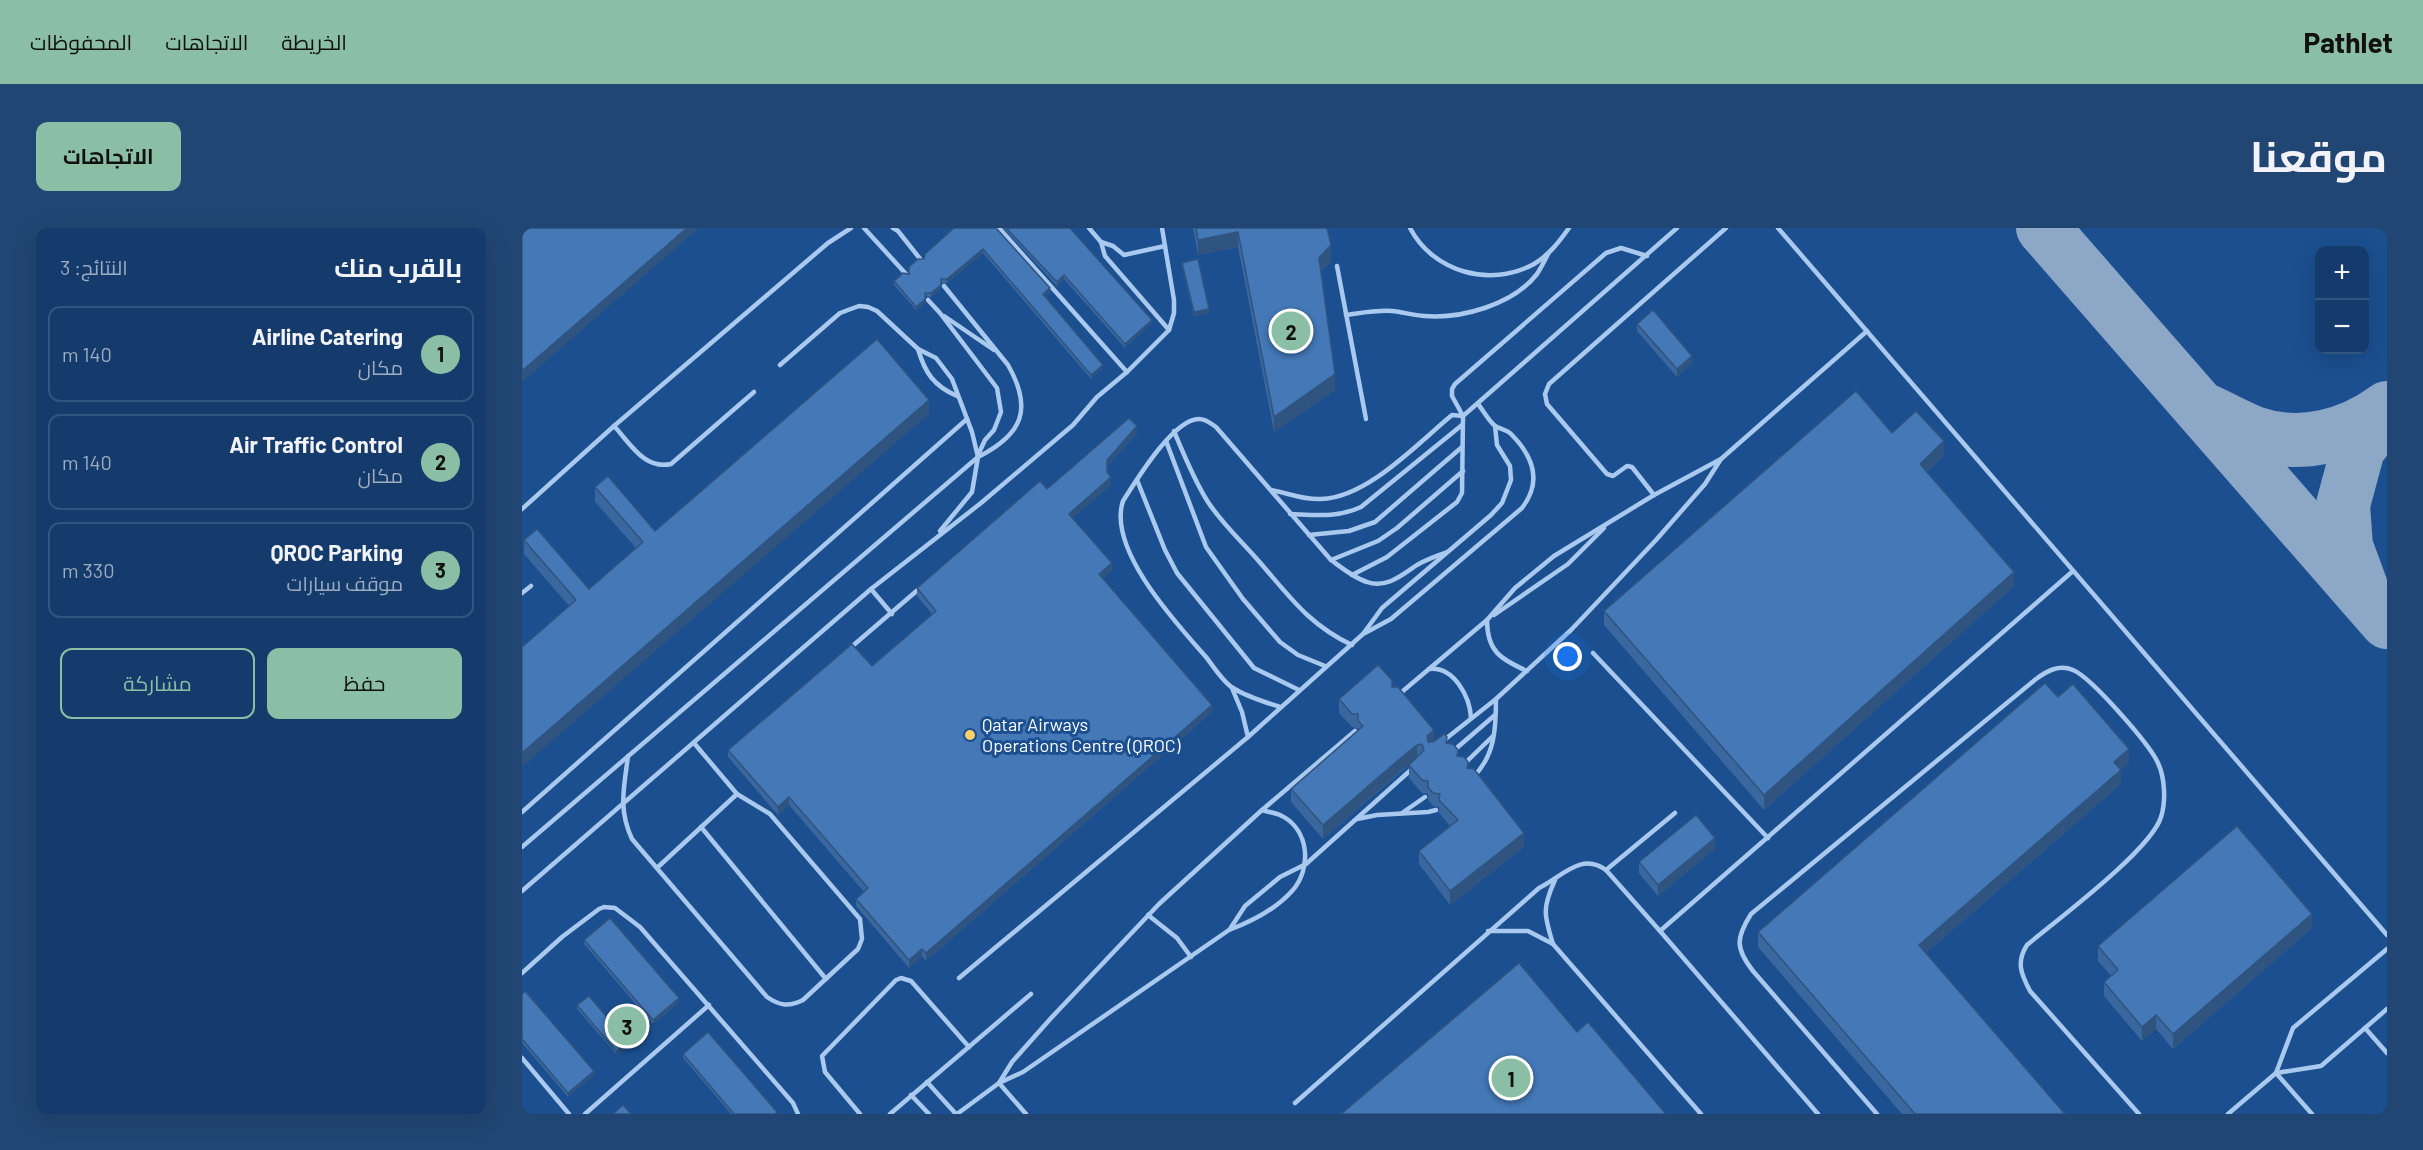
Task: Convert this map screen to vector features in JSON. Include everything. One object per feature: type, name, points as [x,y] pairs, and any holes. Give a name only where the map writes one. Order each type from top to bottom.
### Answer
[{"type":"lane","points":[[522,509],[614,426],[828,243],[851,228]]},
{"type":"lane","points":[[864,228],[906,274]]},
{"type":"lane","points":[[892,228],[898,231],[921,260]]},
{"type":"lane","points":[[999,228],[1127,372]]},
{"type":"lane","points":[[1089,228],[1101,242],[1105,256],[1169,330]]},
{"type":"lane","points":[[522,891],[871,589],[981,503],[1073,425],[1097,397],[1127,372],[1169,330],[1174,313],[1174,300],[1162,228]]},
{"type":"lane","points":[[1410,228],[1424,247],[1436,258],[1467,273],[1500,275],[1533,264],[1548,254]]},
{"type":"lane","points":[[1346,315],[1389,311],[1423,316],[1445,316],[1470,312],[1508,297],[1523,287],[1537,274],[1548,254],[1569,228]]},
{"type":"lane","points":[[1352,575],[1395,552],[1457,502],[1462,493],[1464,416],[1677,228]]},
{"type":"lane","points":[[1654,495],[1635,469],[1630,466],[1613,476],[1607,474],[1547,404],[1546,389],[1726,228]]},
{"type":"lane","points":[[1778,228],[2387,935]]},
{"type":"lane","points":[[1101,242],[1113,246],[1124,255],[1166,246]]},
{"type":"lane","points":[[1464,416],[1455,402],[1452,389],[1474,366],[1606,252],[1621,248],[1647,256]]},
{"type":"lane","points":[[1336,266],[1366,419]]},
{"type":"lane","points":[[522,847],[978,457],[1006,437],[1020,418],[1021,391],[1008,364],[944,286]]},
{"type":"lane","points":[[928,300],[971,357],[991,379],[1001,401],[998,421],[985,440],[978,457],[972,492],[931,541]]},
{"type":"lane","points":[[780,365],[840,313],[859,306],[868,306],[878,311],[918,350],[936,358],[952,379],[978,457]]},
{"type":"lane","points":[[940,313],[999,354]]},
{"type":"lane","points":[[1527,671],[1497,654],[1488,637],[1487,620],[1515,588],[1554,556],[1654,495],[1721,459],[1867,331]]},
{"type":"lane","points":[[918,350],[923,366],[940,389],[957,396]]},
{"type":"lane","points":[[614,426],[645,460],[662,466],[671,464],[754,392]]},
{"type":"lane","points":[[1363,634],[1391,620],[1522,508],[1531,497],[1534,477],[1528,456],[1510,433],[1495,426],[1478,404]]},
{"type":"lane","points":[[1270,490],[1301,498],[1319,499],[1347,494],[1363,488],[1452,415],[1464,416]]},
{"type":"lane","points":[[522,812],[967,419]]},
{"type":"lane","points":[[1248,737],[1242,712],[1232,688],[1143,579],[1121,532],[1119,511],[1123,501],[1174,431],[1191,420],[1206,420],[1216,427],[1331,560],[1368,583],[1383,584],[1394,581],[1430,558],[1452,550]]},
{"type":"lane","points":[[1290,513],[1332,516],[1361,507],[1462,425]]},
{"type":"lane","points":[[959,978],[1248,737],[1325,666],[1352,645],[1382,608],[1491,515],[1508,493],[1511,480],[1510,466],[1497,445],[1495,426]]},
{"type":"lane","points":[[1174,431],[1194,478],[1221,519],[1307,617],[1334,636],[1352,645]]},
{"type":"lane","points":[[1166,441],[1206,547],[1243,599],[1280,642],[1298,655],[1325,666]]},
{"type":"lane","points":[[1309,535],[1349,531],[1375,522],[1462,447]]},
{"type":"lane","points":[[1439,745],[1496,699],[1571,630],[1656,540],[1705,484],[1721,459]]},
{"type":"lane","points":[[1331,560],[1378,541],[1397,528],[1463,471]]},
{"type":"lane","points":[[1137,480],[1165,550],[1178,573],[1254,669],[1299,690]]},
{"type":"lane","points":[[1395,698],[1487,620],[1568,564],[1609,522]]},
{"type":"lane","points":[[1660,931],[2073,571]]},
{"type":"lane","points":[[842,656],[924,585]]},
{"type":"lane","points":[[522,593],[531,586]]},
{"type":"lane","points":[[871,589],[892,614]]},
{"type":"lane","points":[[1593,653],[1768,838]]},
{"type":"lane","points":[[1877,1114],[1743,958],[1739,943],[1740,931],[1751,914],[2008,702],[2048,670],[2061,667],[2073,669],[2087,678],[2151,749],[2160,765],[2164,803],[2161,819],[2142,848],[2027,945],[2021,954],[2019,966],[2030,991],[2139,1114]]},
{"type":"lane","points":[[1429,669],[1437,668],[1443,671],[1460,687],[1470,706],[1471,718]]},
{"type":"lane","points":[[1232,688],[1280,707]]},
{"type":"lane","points":[[1471,779],[1486,763],[1493,736],[1496,699]]},
{"type":"lane","points":[[1450,754],[1496,714]]},
{"type":"lane","points":[[999,1083],[1012,1062],[1148,915],[1262,810],[1355,731]]},
{"type":"lane","points":[[1461,767],[1493,736]]},
{"type":"lane","points":[[628,756],[623,804],[624,822],[632,839],[764,993],[775,1003],[784,1006],[794,1005],[803,1000],[858,949],[862,939],[860,918],[770,814],[737,794],[694,743]]},
{"type":"lane","points":[[1229,930],[1245,906],[1280,877],[1306,864],[1420,762]]},
{"type":"lane","points":[[658,867],[737,794]]},
{"type":"lane","points":[[1402,813],[1425,797]]},
{"type":"lane","points":[[927,1082],[956,1114],[999,1083],[1023,1072],[1229,930],[1257,920],[1293,890],[1306,864],[1301,836],[1293,825],[1282,816],[1262,810]]},
{"type":"lane","points":[[1355,820],[1377,815],[1436,810]]},
{"type":"lane","points":[[1606,870],[1675,813]]},
{"type":"lane","points":[[701,827],[826,979]]},
{"type":"lane","points":[[1295,1103],[1539,888],[1582,863],[1597,864],[1606,870],[1818,1114]]},
{"type":"lane","points":[[1553,944],[1544,910],[1555,880]]},
{"type":"lane","points":[[522,973],[562,937],[599,909],[610,906],[615,908],[640,927],[793,1103],[798,1114]]},
{"type":"lane","points":[[1148,915],[1177,938],[1191,957]]},
{"type":"lane","points":[[1488,931],[1528,931],[1553,944],[1701,1114]]},
{"type":"lane","points":[[2228,1114],[2276,1073],[2293,1028],[2387,948]]},
{"type":"lane","points":[[860,1114],[825,1072],[822,1056],[896,980],[901,978],[911,981],[969,1047]]},
{"type":"lane","points":[[890,1114],[1030,994]]},
{"type":"lane","points":[[585,1114],[709,1005]]},
{"type":"lane","points":[[2276,1073],[2321,1066],[2387,1009]]},
{"type":"lane","points":[[2365,1028],[2387,1053]]},
{"type":"lane","points":[[522,1058],[569,1114]]},
{"type":"lane","points":[[2276,1073],[2312,1114]]},
{"type":"lane","points":[[999,1083],[1026,1114]]},
{"type":"lane","points":[[911,1095],[929,1114]]},
{"type":"building","points":[[522,228],[687,228],[522,371]]},
{"type":"building","points":[[954,228],[996,228],[1050,288],[1043,294],[1103,365],[1091,375],[983,249],[947,279],[941,279],[941,285],[931,293],[925,293],[925,299],[916,307],[894,281],[903,273],[909,274],[909,267],[918,259],[924,259],[925,254]]},
{"type":"building","points":[[1006,228],[1070,228],[1152,320],[1125,344],[1064,275],[1057,282]]},
{"type":"building","points":[[1196,228],[1327,228],[1331,245],[1319,258],[1335,374],[1274,417],[1238,232],[1198,240]]},
{"type":"building","points":[[1198,259],[1209,309],[1194,312],[1182,263]]},
{"type":"building","points":[[1653,310],[1692,356],[1677,369],[1637,324]]},
{"type":"building","points":[[877,339],[929,400],[522,753],[522,647],[576,600],[524,540],[537,529],[589,589],[643,542],[595,487],[608,476],[655,531]]},
{"type":"building","points":[[1856,391],[1892,433],[1916,411],[1944,441],[1920,464],[2014,572],[1764,795],[1604,611]]},
{"type":"building","name":"Qatar Airways Operations Centre (QROC)","points":[[1129,418],[1137,426],[1107,460],[1107,472],[1111,477],[1069,514],[1112,563],[1099,574],[1212,705],[926,953],[922,949],[909,960],[856,899],[868,888],[789,797],[778,807],[728,750],[852,644],[872,666],[936,611],[917,588],[1040,481],[1047,489]]},
{"type":"building","points":[[1378,665],[1392,680],[1392,687],[1398,687],[1434,730],[1427,736],[1428,742],[1433,742],[1444,734],[1447,737],[1446,743],[1453,744],[1458,750],[1457,756],[1464,757],[1468,762],[1467,768],[1474,769],[1524,833],[1450,891],[1419,851],[1458,820],[1439,800],[1440,794],[1433,793],[1428,787],[1428,781],[1422,780],[1409,765],[1424,750],[1422,744],[1417,745],[1402,757],[1323,825],[1291,789],[1363,726],[1358,721],[1358,714],[1352,714],[1339,699]]},
{"type":"building","points":[[2045,683],[2058,697],[2073,684],[2129,749],[2114,762],[2121,770],[1919,945],[2065,1114],[1915,1114],[1758,932]]},
{"type":"building","points":[[1696,815],[1715,838],[1658,885],[1639,862]]},
{"type":"building","points":[[2237,826],[2312,914],[2173,1034],[2156,1015],[2142,1027],[2104,982],[2118,970],[2098,946]]},
{"type":"building","points":[[610,918],[679,998],[653,1020],[584,940]]},
{"type":"building","points":[[1519,963],[1577,1032],[1588,1022],[1666,1114],[1341,1114]]},
{"type":"building","points":[[525,991],[594,1071],[568,1093],[522,1039],[522,994]]},
{"type":"building","points":[[589,996],[628,1042],[616,1051],[577,1005]]},
{"type":"building","points":[[708,1032],[777,1112],[775,1114],[734,1114],[683,1054]]},
{"type":"building","points":[[623,1105],[631,1114],[613,1114]]},
{"type":"taxiway","points":[[2043,228],[2387,622]]},
{"type":"taxiway","points":[[2207,411],[2242,428],[2271,438],[2306,440],[2324,437],[2357,426],[2387,408]]},
{"type":"taxiway","points":[[2361,587],[2346,546],[2343,505],[2358,449],[2387,411]]},
{"type":"place","name":"Air Traffic Control","points":[[1291,331]]},
{"type":"place","name":"Qatar Airways Operations Centre (QROC)","points":[[970,735]]},
{"type":"place","name":"QROC Parking","points":[[627,1026]]},
{"type":"place","name":"Airline Catering","points":[[1511,1078]]}]
